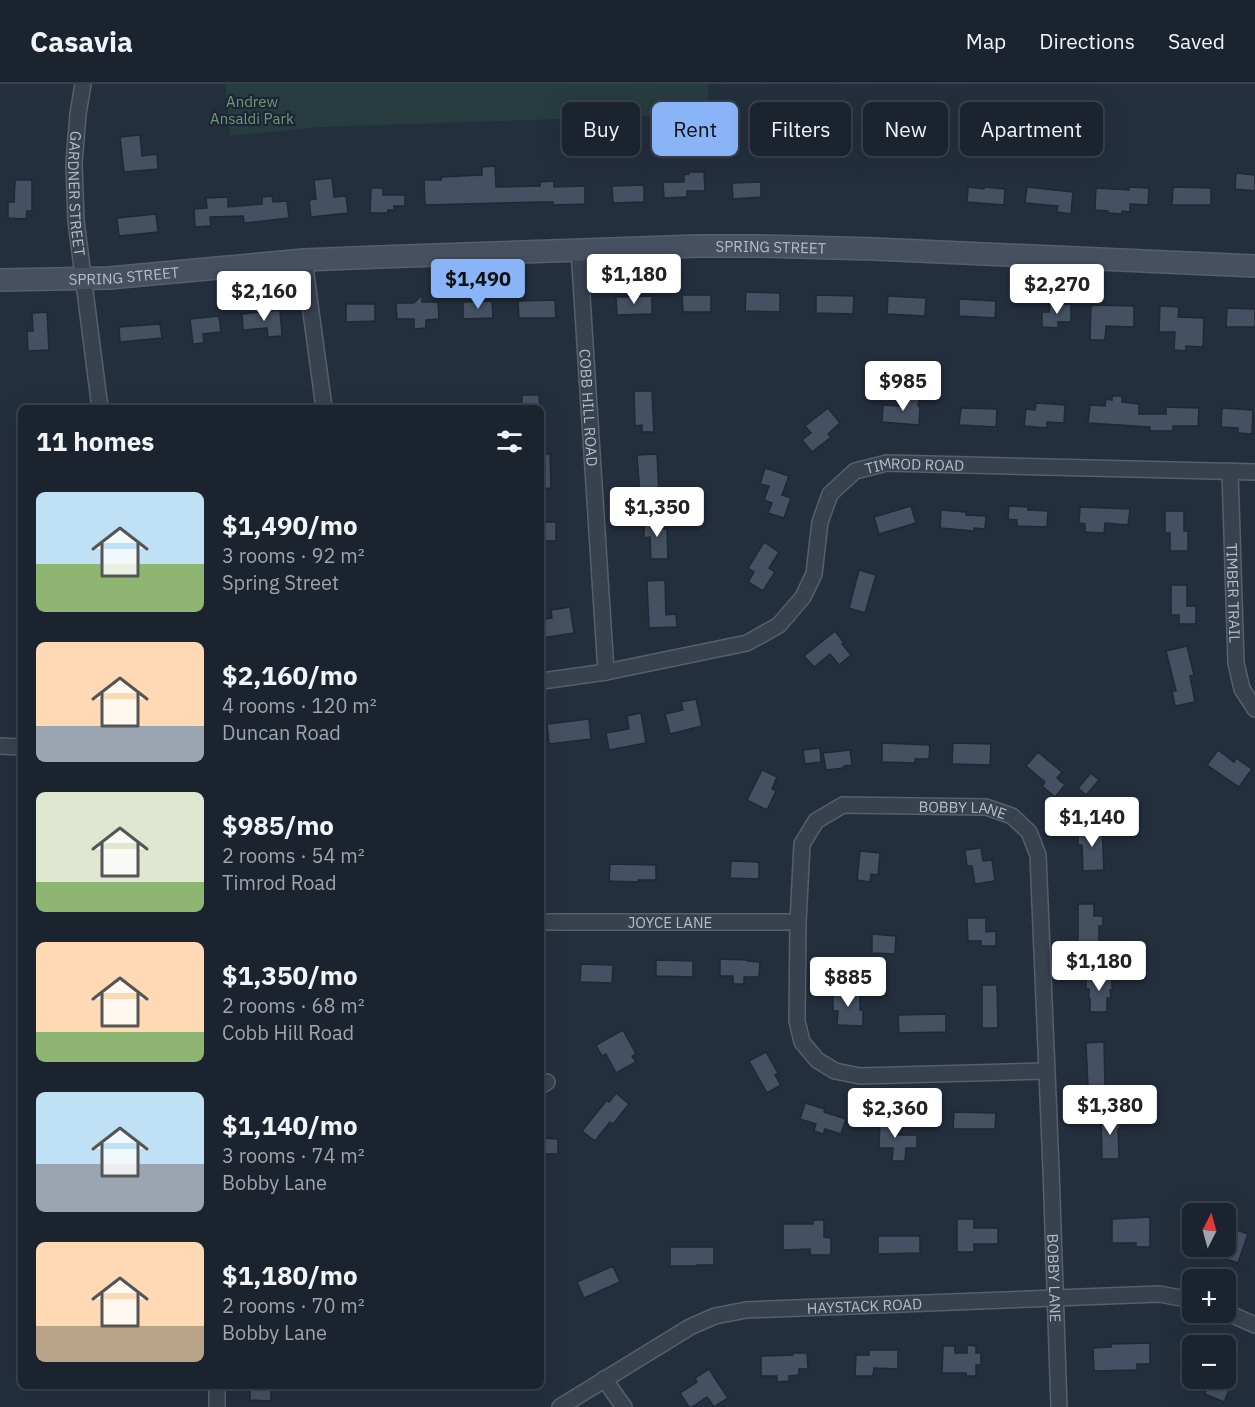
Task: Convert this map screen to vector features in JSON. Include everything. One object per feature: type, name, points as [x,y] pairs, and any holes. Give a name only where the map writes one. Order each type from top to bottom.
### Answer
[{"type":"street","name":"GARDNER STREET","points":[[83,84],[74,163],[76,221],[100,405]]},
{"type":"street","name":"SPRING STREET","points":[[0,280],[83,279],[176,273],[304,260],[379,256],[698,246],[932,252],[1255,266]]},
{"type":"street","name":"COBB HILL ROAD","points":[[579,250],[606,672]]},
{"type":"street","points":[[304,260],[324,405]]},
{"type":"street","name":"TIMROD ROAD","points":[[544,681],[606,672],[747,643],[779,625],[803,597],[814,574],[820,522],[830,494],[855,471],[887,463],[1255,472]]},
{"type":"street","name":"TIMBER TRAIL","points":[[1230,471],[1236,663],[1242,689],[1255,708]]},
{"type":"street","points":[[0,746],[18,747]]},
{"type":"street","name":"BOBBY LANE","points":[[1046,1071],[860,1077],[836,1071],[817,1060],[802,1041],[797,1021],[802,844],[816,821],[843,806],[986,807],[1012,816],[1029,832],[1038,855],[1059,1407]]},
{"type":"street","name":"JOYCE LANE","points":[[544,922],[798,922]]},
{"type":"street","name":"HAYSTACK ROAD","points":[[560,1407],[690,1327],[715,1316],[746,1310],[1159,1294],[1182,1298]]},
{"type":"street","points":[[1236,1316],[1255,1325]]},
{"type":"street","points":[[604,1379],[624,1407]]},
{"type":"street","points":[[216,1407],[217,1389]]},
{"type":"green space","name":"Andrew Ansaldi Park","points":[[225,84],[708,84],[709,102],[652,102],[652,116],[640,116],[640,102],[562,102],[562,119],[321,127],[230,136]]},
{"type":"building","points":[[140,135],[142,156],[157,154],[158,169],[124,172],[120,137]]},
{"type":"building","points":[[495,166],[496,187],[540,186],[540,182],[554,181],[554,187],[585,186],[585,204],[553,205],[553,202],[541,202],[425,205],[424,180],[482,175],[482,167]]},
{"type":"building","points":[[689,172],[704,172],[705,191],[687,191],[687,197],[664,198],[663,182],[684,182],[684,175]]},
{"type":"building","points":[[1236,173],[1255,175],[1255,191],[1235,189]]},
{"type":"building","points":[[332,178],[334,197],[346,196],[348,213],[311,217],[309,200],[316,199],[314,180]]},
{"type":"building","points":[[15,180],[32,180],[32,211],[27,211],[26,219],[8,218],[8,202],[14,202]]},
{"type":"building","points":[[761,182],[761,197],[733,199],[732,183]]},
{"type":"building","points":[[644,185],[644,202],[613,203],[612,186]]},
{"type":"building","points":[[968,187],[1005,189],[1004,205],[967,202]]},
{"type":"building","points":[[1027,187],[1073,192],[1071,214],[1057,212],[1058,206],[1025,203]]},
{"type":"building","points":[[1129,187],[1149,188],[1148,205],[1130,204],[1130,212],[1122,211],[1122,214],[1095,210],[1096,188],[1129,190]]},
{"type":"building","points":[[1173,187],[1211,188],[1211,205],[1172,205]]},
{"type":"building","points":[[371,188],[383,188],[383,195],[405,195],[405,206],[394,206],[394,210],[388,210],[388,213],[370,213]]},
{"type":"building","points":[[272,196],[273,202],[287,201],[289,218],[244,223],[243,216],[210,217],[211,226],[195,227],[194,209],[207,208],[206,198],[228,197],[228,207],[262,204],[262,197]]},
{"type":"building","points":[[156,214],[158,232],[119,236],[117,218]]},
{"type":"building","points":[[746,292],[780,293],[780,312],[745,311]]},
{"type":"building","points":[[422,295],[422,302],[438,302],[439,319],[426,320],[426,328],[414,329],[414,319],[397,319],[396,303],[414,303]]},
{"type":"building","points":[[682,295],[711,295],[711,312],[683,312]]},
{"type":"building","points":[[816,295],[854,296],[853,314],[816,313]]},
{"type":"building","points":[[652,296],[652,314],[617,315],[616,297]]},
{"type":"building","points":[[888,296],[926,298],[925,316],[887,314]]},
{"type":"building","points":[[959,299],[996,301],[995,318],[959,316]]},
{"type":"building","points":[[555,300],[556,318],[519,318],[518,301]]},
{"type":"building","points":[[492,301],[493,318],[463,319],[463,302]]},
{"type":"building","points":[[346,304],[375,304],[375,321],[346,322]]},
{"type":"building","points":[[1050,304],[1071,304],[1071,322],[1058,322],[1058,328],[1042,327],[1042,312],[1049,312]]},
{"type":"building","points":[[1091,305],[1134,306],[1134,327],[1106,326],[1105,340],[1090,340]]},
{"type":"building","points":[[1160,306],[1179,307],[1178,317],[1204,318],[1203,347],[1186,346],[1186,351],[1174,350],[1175,332],[1159,332]]},
{"type":"building","points":[[1227,308],[1255,309],[1255,327],[1226,327]]},
{"type":"building","points":[[280,310],[282,336],[268,337],[267,328],[243,330],[242,314]]},
{"type":"building","points":[[47,312],[49,350],[28,351],[27,331],[33,331],[32,313]]},
{"type":"building","points":[[219,316],[221,332],[203,334],[204,343],[193,344],[190,319]]},
{"type":"building","points":[[160,324],[162,338],[120,342],[119,327]]},
{"type":"building","points":[[634,391],[652,391],[654,432],[642,432],[642,425],[635,426]]},
{"type":"building","points":[[522,395],[539,395],[540,405],[522,405]]},
{"type":"building","points":[[1112,396],[1122,396],[1122,402],[1139,404],[1139,414],[1166,414],[1166,407],[1199,408],[1198,426],[1173,426],[1173,431],[1150,431],[1150,427],[1088,423],[1090,405],[1105,406],[1106,399],[1112,400]]},
{"type":"building","points":[[899,398],[919,399],[919,425],[882,422],[883,405],[899,406]]},
{"type":"building","points":[[1036,403],[1065,405],[1064,423],[1047,422],[1047,428],[1024,426],[1026,409],[1035,410]]},
{"type":"building","points":[[828,408],[840,423],[828,434],[831,437],[812,452],[802,440],[811,433],[805,426]]},
{"type":"building","points":[[961,408],[997,409],[996,427],[959,425]]},
{"type":"building","points":[[1222,408],[1253,410],[1252,434],[1238,433],[1238,428],[1221,427]]},
{"type":"building","points":[[544,454],[550,454],[551,488],[544,489]]},
{"type":"building","points":[[657,454],[659,495],[640,496],[637,455]]},
{"type":"building","points":[[765,468],[789,476],[782,495],[791,498],[784,518],[768,513],[772,503],[764,500],[769,486],[760,484]]},
{"type":"building","points":[[911,506],[916,523],[879,534],[874,517]]},
{"type":"building","points":[[1009,506],[1048,511],[1047,527],[1017,526],[1017,520],[1008,519]]},
{"type":"building","points":[[1080,507],[1130,509],[1128,525],[1105,523],[1104,533],[1085,532],[1085,524],[1079,523]]},
{"type":"building","points":[[941,510],[986,516],[985,529],[974,528],[974,531],[940,528]]},
{"type":"building","points":[[1165,511],[1184,511],[1184,531],[1188,531],[1188,551],[1170,551],[1170,533],[1165,533]]},
{"type":"building","points":[[661,518],[661,529],[667,529],[668,559],[651,559],[650,537],[644,538],[644,519]]},
{"type":"building","points":[[544,522],[556,522],[556,541],[544,541]]},
{"type":"building","points":[[764,542],[779,552],[769,568],[775,572],[763,591],[748,582],[754,572],[748,568]]},
{"type":"building","points":[[859,570],[876,575],[865,613],[849,608]]},
{"type":"building","points":[[665,580],[666,615],[676,614],[677,627],[649,628],[647,581]]},
{"type":"building","points":[[1171,585],[1187,585],[1187,606],[1196,606],[1196,624],[1179,624],[1179,615],[1171,615]]},
{"type":"building","points":[[570,607],[574,633],[544,638],[544,619],[552,618],[551,610]]},
{"type":"building","points":[[835,631],[851,655],[839,665],[830,654],[814,667],[804,656]]},
{"type":"building","points":[[1187,646],[1194,675],[1190,676],[1195,702],[1175,706],[1172,691],[1176,691],[1166,651]]},
{"type":"building","points":[[696,699],[702,726],[670,734],[665,714],[683,710],[681,702]]},
{"type":"building","points":[[641,713],[646,743],[609,750],[606,733],[629,729],[627,716]]},
{"type":"building","points":[[589,719],[591,739],[549,744],[547,724]]},
{"type":"building","points":[[882,743],[930,745],[929,759],[915,759],[915,763],[882,762]]},
{"type":"building","points":[[953,743],[991,744],[990,765],[952,764]]},
{"type":"building","points":[[820,748],[821,762],[805,764],[803,750]]},
{"type":"building","points":[[850,750],[852,765],[826,770],[823,753]]},
{"type":"building","points":[[1218,750],[1234,762],[1236,758],[1252,769],[1239,787],[1207,765]]},
{"type":"building","points":[[1038,752],[1062,772],[1057,778],[1065,785],[1055,797],[1042,786],[1045,782],[1026,766]]},
{"type":"building","points":[[762,770],[777,777],[772,789],[776,791],[767,810],[747,800]]},
{"type":"building","points":[[1091,773],[1099,780],[1086,795],[1078,788]]},
{"type":"building","points":[[1102,826],[1104,870],[1083,871],[1082,845],[1078,845],[1078,827]]},
{"type":"building","points":[[981,848],[983,861],[992,860],[995,881],[975,884],[972,866],[967,866],[965,850]]},
{"type":"building","points":[[860,851],[880,853],[878,875],[871,874],[870,882],[857,880]]},
{"type":"building","points":[[731,861],[759,862],[759,879],[730,878]]},
{"type":"building","points":[[610,864],[656,865],[656,880],[609,881]]},
{"type":"building","points":[[1078,904],[1094,904],[1094,916],[1103,916],[1103,926],[1099,926],[1099,943],[1078,944]]},
{"type":"building","points":[[967,918],[986,918],[986,932],[996,931],[996,946],[981,946],[981,941],[968,941]]},
{"type":"building","points":[[872,934],[896,936],[895,954],[872,953]]},
{"type":"building","points":[[720,959],[760,962],[759,977],[744,977],[744,984],[733,984],[733,976],[720,976]]},
{"type":"building","points":[[656,960],[693,961],[693,977],[656,976]]},
{"type":"building","points":[[581,964],[613,965],[612,983],[580,982]]},
{"type":"building","points":[[1112,976],[1111,998],[1107,998],[1107,1012],[1090,1012],[1089,989],[1086,989],[1086,977]]},
{"type":"building","points":[[982,985],[997,985],[998,1028],[982,1028]]},
{"type":"building","points":[[833,991],[860,992],[863,1026],[837,1025],[838,1011],[833,1011]]},
{"type":"building","points":[[946,1014],[946,1032],[899,1033],[898,1015]]},
{"type":"building","points":[[623,1030],[636,1054],[632,1056],[636,1062],[616,1073],[606,1054],[602,1056],[596,1045]]},
{"type":"building","points":[[1104,1042],[1105,1088],[1088,1088],[1086,1043]]},
{"type":"building","points":[[766,1052],[778,1073],[775,1075],[781,1085],[767,1093],[749,1061]]},
{"type":"building","points":[[616,1093],[629,1104],[613,1124],[610,1122],[595,1141],[582,1131],[607,1100],[609,1102]]},
{"type":"building","points":[[805,1103],[846,1119],[841,1134],[825,1129],[823,1134],[814,1131],[816,1124],[800,1119]]},
{"type":"building","points":[[954,1112],[996,1113],[995,1129],[953,1129]]},
{"type":"building","points":[[1101,1114],[1120,1114],[1119,1159],[1102,1159]]},
{"type":"building","points":[[880,1117],[897,1118],[896,1135],[917,1135],[917,1148],[906,1148],[905,1161],[892,1161],[893,1148],[879,1148]]},
{"type":"building","points":[[544,1138],[558,1139],[558,1154],[544,1154]]},
{"type":"building","points":[[1150,1217],[1150,1247],[1136,1247],[1136,1243],[1112,1243],[1112,1219]]},
{"type":"building","points":[[957,1219],[974,1219],[974,1228],[998,1228],[998,1244],[974,1244],[974,1252],[957,1252]]},
{"type":"building","points":[[813,1220],[824,1220],[824,1237],[831,1238],[831,1255],[810,1255],[810,1249],[783,1250],[783,1224],[813,1224]]},
{"type":"building","points":[[1236,1230],[1248,1234],[1238,1263],[1223,1258],[1236,1257]]},
{"type":"building","points":[[878,1236],[920,1236],[920,1253],[878,1254]]},
{"type":"building","points":[[670,1247],[714,1247],[714,1265],[670,1266]]},
{"type":"building","points":[[613,1266],[620,1282],[584,1298],[577,1282]]},
{"type":"building","points":[[1150,1343],[1150,1364],[1137,1364],[1137,1370],[1094,1371],[1093,1348],[1111,1347],[1111,1344]]},
{"type":"building","points":[[967,1345],[976,1346],[976,1353],[981,1353],[981,1365],[976,1365],[976,1376],[966,1376],[966,1373],[942,1373],[943,1346],[955,1346],[955,1353],[967,1353]]},
{"type":"building","points":[[869,1350],[898,1350],[898,1369],[874,1368],[873,1376],[855,1376],[856,1355],[869,1355]]},
{"type":"building","points":[[792,1353],[807,1353],[808,1369],[799,1369],[799,1375],[789,1376],[789,1381],[777,1382],[777,1376],[761,1376],[761,1356],[793,1355]]},
{"type":"building","points":[[709,1369],[728,1398],[714,1407],[707,1397],[689,1407],[680,1393],[697,1382],[695,1378]]},
{"type":"building","points":[[250,1389],[271,1389],[271,1401],[250,1400]]},
{"type":"building","points":[[1207,1389],[1229,1389],[1224,1402],[1205,1394]]}]
